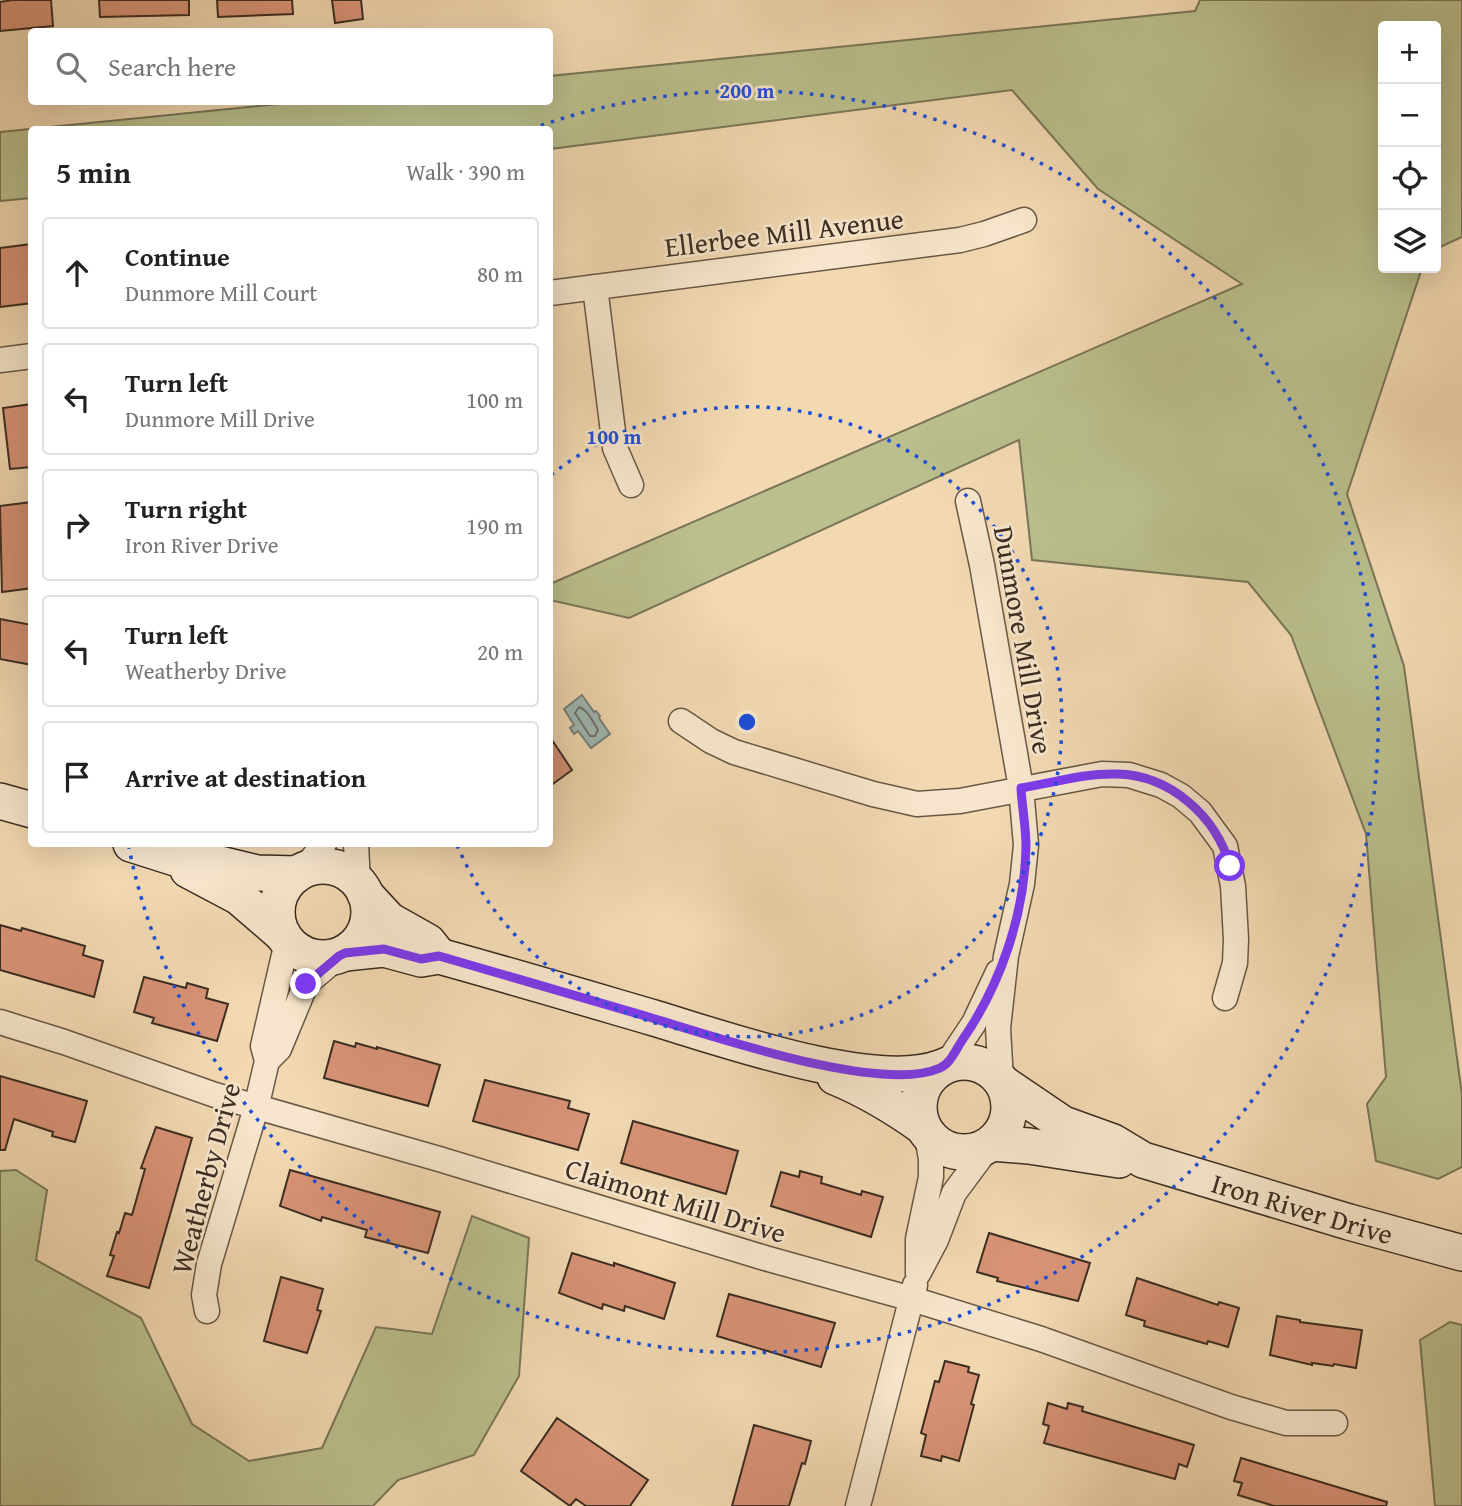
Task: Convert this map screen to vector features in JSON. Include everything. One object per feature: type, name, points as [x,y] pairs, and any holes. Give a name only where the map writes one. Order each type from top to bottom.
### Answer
[{"type":"street","name":"Ellerbee Mill Avenue","points":[[553,293],[960,240],[1024,220]]},
{"type":"street","points":[[595,287],[615,448],[631,485]]},
{"type":"street","points":[[0,360],[28,356]]},
{"type":"street","name":"Dunmore Mill Drive","points":[[968,501],[982,565],[1021,788],[1026,845],[1022,884],[1006,956],[997,1039],[1003,1082]]},
{"type":"street","points":[[681,721],[711,741],[734,752],[898,800],[932,804],[1102,774],[1129,775],[1161,785],[1200,811],[1224,846],[1233,886],[1236,950],[1225,998]]},
{"type":"street","points":[[0,801],[28,809]]},
{"type":"street","points":[[140,847],[175,859],[190,871],[239,897],[305,955],[327,958],[384,949],[421,959],[439,956],[793,1059],[862,1088],[896,1108],[924,1129],[939,1145],[951,1151],[977,1151],[991,1144]]},
{"type":"street","points":[[285,938],[278,922],[280,895],[287,883],[321,847]]},
{"type":"street","points":[[342,954],[362,937],[369,916],[356,847]]},
{"type":"street","points":[[175,859],[195,858],[257,873],[300,872],[327,866],[339,868],[362,888],[389,920],[428,942],[439,956]]},
{"type":"street","name":"Weatherby Drive","points":[[207,1311],[204,1295],[209,1264],[256,1108],[267,1061],[262,1046],[285,938]]},
{"type":"street","name":"Weatherby Drive","points":[[267,1061],[279,1049],[306,984],[342,954]]},
{"type":"street","name":"Dunmore Mill Drive","points":[[943,1067],[974,1023],[1006,956]]},
{"type":"street","name":"Claimont Mill Drive","points":[[0,1022],[256,1108],[439,1159],[1041,1339],[1193,1395],[1272,1420],[1299,1424],[1335,1423]]},
{"type":"street","points":[[793,1059],[895,1075],[924,1074],[970,1061],[992,1071],[1003,1082],[1010,1109],[1007,1122],[1001,1134],[954,1193],[936,1240],[918,1274]]},
{"type":"street","points":[[858,1506],[918,1274],[918,1239],[931,1177],[931,1159],[919,1112],[919,1099],[923,1087],[943,1067]]},
{"type":"street","name":"Iron River Drive","points":[[1003,1082],[1063,1124],[1113,1142],[1143,1160],[1462,1253]]},
{"type":"street","name":"Iron River Drive","points":[[991,1144],[1029,1146],[1108,1160],[1143,1160]]},
{"type":"green space","points":[[1200,0],[1462,0],[1462,237],[1441,247],[1441,21],[1378,21],[1378,273],[1420,273],[1347,494],[1404,666],[1462,1095],[1462,1167],[1438,1179],[1376,1161],[1367,1104],[1386,1077],[1366,834],[1291,635],[1248,582],[1032,560],[1019,440],[629,618],[553,601],[553,583],[1242,284],[1098,189],[1012,90],[553,149],[553,126],[60,126],[269,105],[553,105],[553,76],[1195,11]]},
{"type":"green space","points":[[28,129],[28,198],[0,201],[0,132]]},
{"type":"green space","points":[[16,1170],[47,1190],[36,1260],[141,1318],[192,1424],[249,1461],[322,1448],[376,1327],[432,1334],[472,1216],[529,1238],[519,1376],[474,1455],[398,1480],[373,1506],[0,1506],[0,1171]]},
{"type":"green space","points":[[1450,1322],[1462,1325],[1462,1506],[1435,1506],[1420,1340]]},
{"type":"water","points":[[582,695],[600,716],[610,734],[591,748],[578,731],[574,734],[570,728],[574,725],[564,709]]},
{"type":"building","points":[[51,0],[53,26],[0,31],[0,2]]},
{"type":"building","points":[[99,0],[189,0],[189,15],[100,17]]},
{"type":"building","points":[[217,0],[292,0],[293,14],[218,17]]},
{"type":"building","points":[[332,0],[361,0],[363,19],[335,23]]},
{"type":"building","points":[[28,244],[28,304],[0,307],[0,248]]},
{"type":"building","points":[[28,405],[28,467],[10,469],[3,408]]},
{"type":"building","points":[[28,502],[28,589],[2,592],[0,506]]},
{"type":"building","points":[[0,619],[28,624],[28,664],[0,659]]},
{"type":"building","points":[[553,742],[572,770],[553,784]]},
{"type":"building","points":[[0,925],[21,931],[22,928],[85,946],[83,955],[103,961],[94,997],[0,970]]},
{"type":"building","points":[[144,977],[186,988],[187,983],[208,989],[206,998],[228,1004],[217,1041],[152,1023],[154,1018],[134,1012]]},
{"type":"building","points":[[334,1041],[355,1047],[356,1043],[377,1047],[440,1065],[428,1106],[324,1078]]},
{"type":"building","points":[[0,1076],[87,1101],[75,1142],[52,1136],[53,1132],[14,1119],[5,1150],[0,1150]]},
{"type":"building","points":[[485,1080],[570,1101],[568,1108],[589,1114],[578,1150],[473,1121]]},
{"type":"building","points":[[633,1121],[738,1151],[726,1194],[621,1163]]},
{"type":"building","points":[[156,1127],[192,1138],[149,1288],[107,1276],[114,1256],[110,1255],[117,1232],[119,1233],[125,1213],[132,1215],[145,1169],[141,1168]]},
{"type":"building","points":[[290,1170],[440,1212],[428,1253],[365,1237],[367,1230],[322,1217],[321,1221],[280,1206]]},
{"type":"building","points":[[800,1171],[822,1177],[821,1183],[861,1195],[862,1191],[883,1197],[871,1237],[771,1206],[781,1172],[799,1177]]},
{"type":"building","points":[[989,1233],[1090,1263],[1078,1301],[997,1281],[998,1278],[977,1272]]},
{"type":"building","points":[[572,1253],[614,1266],[614,1263],[675,1283],[664,1319],[625,1306],[624,1311],[603,1304],[602,1309],[559,1293]]},
{"type":"building","points":[[281,1277],[323,1289],[317,1310],[321,1311],[307,1353],[264,1341]]},
{"type":"building","points":[[1137,1278],[1218,1305],[1219,1302],[1239,1308],[1228,1347],[1208,1341],[1207,1344],[1144,1326],[1145,1321],[1126,1315]]},
{"type":"building","points":[[729,1294],[835,1323],[821,1367],[717,1336]]},
{"type":"building","points":[[1277,1316],[1300,1322],[1362,1330],[1356,1368],[1334,1364],[1312,1365],[1270,1355]]},
{"type":"building","points":[[945,1361],[969,1367],[968,1372],[979,1375],[959,1461],[942,1456],[941,1461],[921,1456],[926,1435],[921,1433],[935,1381],[939,1382]]},
{"type":"building","points":[[1048,1403],[1067,1409],[1068,1403],[1083,1407],[1082,1411],[1194,1445],[1187,1467],[1179,1464],[1175,1479],[1044,1443],[1049,1426],[1043,1424]]},
{"type":"building","points":[[557,1418],[648,1480],[630,1506],[586,1506],[576,1499],[570,1506],[521,1471]]},
{"type":"building","points":[[754,1425],[811,1441],[789,1506],[732,1506]]},
{"type":"building","points":[[1241,1458],[1387,1502],[1386,1506],[1274,1506],[1238,1495],[1242,1483],[1234,1481]]},
{"type":"route","points":[[306,984],[345,953],[384,949],[421,959],[439,956],[793,1059],[866,1072],[924,1074],[946,1065],[974,1023],[1006,956],[1016,922],[1026,845],[1021,788],[1102,774],[1129,775],[1161,785],[1200,811],[1224,846],[1230,866]]}]
